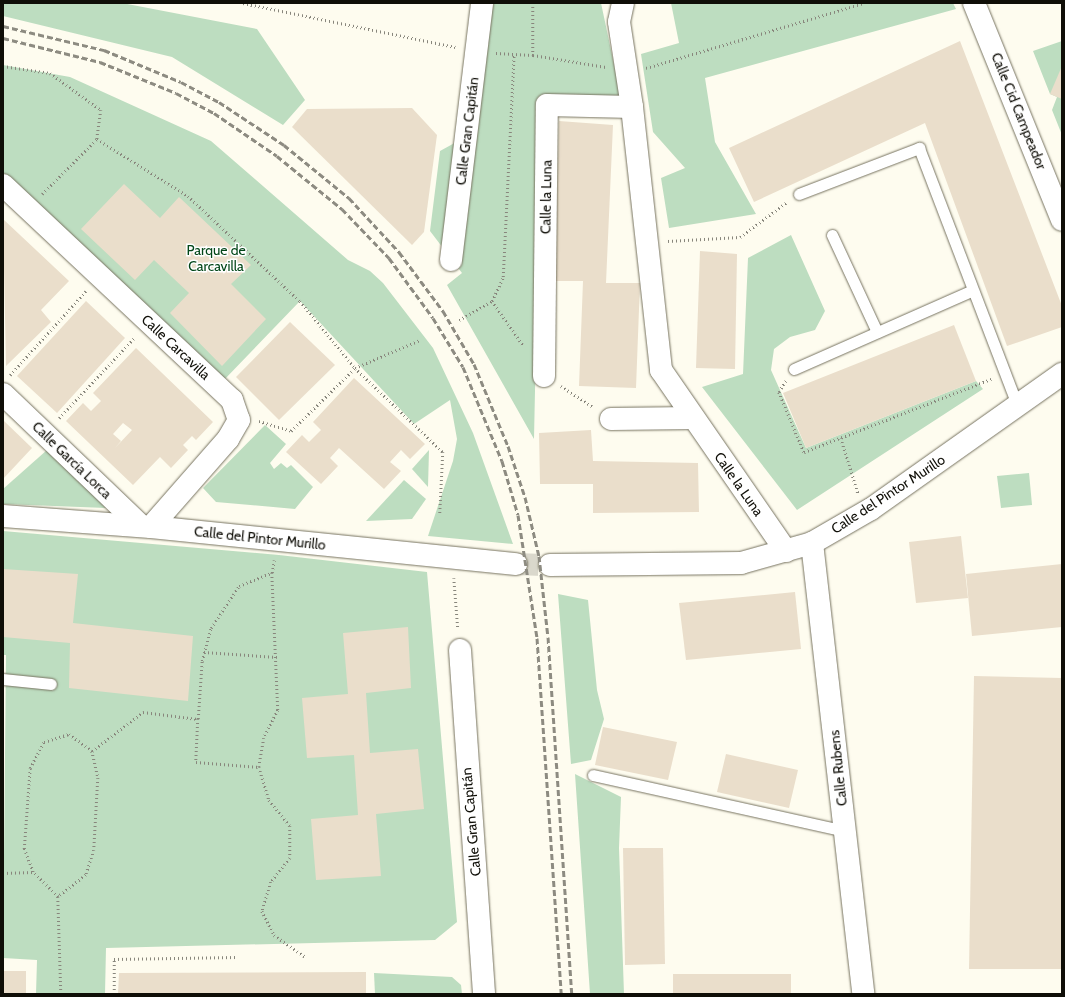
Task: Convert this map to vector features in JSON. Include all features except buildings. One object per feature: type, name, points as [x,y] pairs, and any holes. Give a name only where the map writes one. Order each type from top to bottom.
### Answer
[{"type":"street","name":"Calle Gran Capitán","points":[[452,260],[482,3]]},
{"type":"street","name":"Calle la Luna","points":[[623,3],[619,22],[632,108],[661,370],[786,551]]},
{"type":"street","name":"Calle Cid Campeador","points":[[974,3],[1062,220]]},
{"type":"street","name":"Calle la Luna","points":[[544,376],[547,105],[632,108]]},
{"type":"street","name":"Calle Carcavilla","points":[[3,185],[232,400],[239,420]]},
{"type":"street","name":"Calle del Pintor Murillo","points":[[550,564],[741,563],[786,551],[812,542],[864,513],[1062,374]]},
{"type":"street","name":"Calle García Lorca","points":[[6,385],[45,434],[146,526]]},
{"type":"street","points":[[611,419],[693,418]]},
{"type":"street","points":[[146,526],[228,439],[239,420]]},
{"type":"street","name":"Calle del Pintor Murillo","points":[[3,516],[146,526],[516,564]]},
{"type":"street","name":"Calle Rubens","points":[[812,542],[863,994]]},
{"type":"street","name":"Calle Gran Capitán","points":[[460,650],[484,994]]},
{"type":"lane","points":[[798,194],[919,148],[971,290],[1017,405]]},
{"type":"lane","points":[[832,235],[877,332]]},
{"type":"lane","points":[[794,369],[971,290]]},
{"type":"lane","points":[[3,679],[51,684]]},
{"type":"lane","points":[[593,776],[845,831]]},
{"type":"path","points":[[243,3],[476,52],[533,55],[626,70],[658,67],[864,3]]},
{"type":"path","points":[[533,3],[533,55]]},
{"type":"path","points":[[459,320],[492,301],[503,277],[514,55]]},
{"type":"path","points":[[3,66],[50,72],[101,110],[97,139],[28,208]]},
{"type":"path","points":[[97,139],[188,196],[300,301],[355,368],[443,452],[440,513]]},
{"type":"path","points":[[647,242],[740,237],[798,194]]},
{"type":"path","points":[[6,385],[100,276]]},
{"type":"path","points":[[45,434],[148,322]]},
{"type":"path","points":[[239,420],[268,421],[282,431],[291,431],[355,368],[420,340]]},
{"type":"path","points":[[794,369],[779,392],[804,452],[1004,374]]},
{"type":"path","points":[[841,438],[864,513]]},
{"type":"path","points":[[278,540],[272,574],[277,657],[278,710],[264,738],[259,767],[269,800],[290,826],[290,858],[271,882],[262,911],[274,935],[306,957]]},
{"type":"path","points":[[452,558],[460,650]]},
{"type":"path","points":[[259,767],[196,762],[198,719],[204,652],[211,628],[239,586],[272,574]]},
{"type":"path","points":[[204,652],[277,657]]},
{"type":"path","points":[[92,751],[143,712],[198,719]]},
{"type":"path","points":[[58,898],[86,875],[94,850],[98,778],[92,751],[69,734],[44,742],[30,768],[24,849],[33,872],[58,898],[61,994]]},
{"type":"path","points":[[3,873],[33,872]]},
{"type":"path","points":[[114,994],[114,959],[238,957]]},
{"type":"green space","points":[[3,3],[122,3],[257,29],[305,100],[283,125],[172,57],[3,16]]},
{"type":"green space","points":[[494,3],[601,3],[622,102],[541,103],[534,439],[447,285],[462,273],[430,231],[440,151],[460,140]]},
{"type":"green space","points":[[671,3],[953,3],[956,9],[705,78],[715,142],[756,214],[669,228],[661,178],[685,168],[653,132],[641,54],[679,43]]},
{"type":"green space","points":[[1062,41],[1062,135],[1052,110],[1057,97],[1050,94],[1033,51]]},
{"type":"green space","name":"Parque de Carcavilla","points":[[3,65],[70,77],[211,141],[348,260],[370,271],[383,283],[433,348],[473,433],[513,544],[428,536],[453,461],[457,439],[450,400],[414,424],[300,301],[223,381],[41,210],[3,172]]},
{"type":"green space","points":[[791,235],[825,311],[815,330],[790,337],[774,349],[771,370],[806,448],[976,381],[983,389],[797,510],[702,387],[743,374],[748,258]]},
{"type":"green space","points":[[265,425],[286,444],[270,463],[274,469],[281,463],[287,468],[291,465],[313,487],[295,509],[216,502],[203,488]]},
{"type":"green space","points":[[47,450],[106,508],[3,504],[3,489]]},
{"type":"green space","points":[[429,450],[428,487],[412,469]]},
{"type":"green space","points":[[1029,473],[1032,505],[1001,508],[997,476]]},
{"type":"green space","points":[[404,480],[426,499],[412,519],[366,521]]},
{"type":"green space","points":[[3,531],[279,555],[427,572],[457,922],[435,940],[106,948],[105,994],[36,994],[37,960],[3,958],[6,655],[3,655]]},
{"type":"green space","points":[[558,594],[588,600],[597,690],[604,719],[591,760],[571,764]]},
{"type":"green space","points":[[575,774],[621,797],[619,848],[624,994],[590,994]]},
{"type":"green space","points":[[374,973],[452,977],[461,985],[462,994],[375,994]]},
{"type":"tunnel","points":[[516,564],[550,565]]},
{"type":"railway","points":[[3,26],[104,50],[181,82],[219,102],[284,145],[349,198],[399,252],[443,311],[474,364],[508,446],[525,497],[539,556],[548,637],[572,994]]},
{"type":"railway","points":[[3,38],[100,62],[176,93],[214,113],[277,156],[342,209],[389,258],[433,318],[463,367],[502,461],[518,515],[537,638],[561,994]]}]
